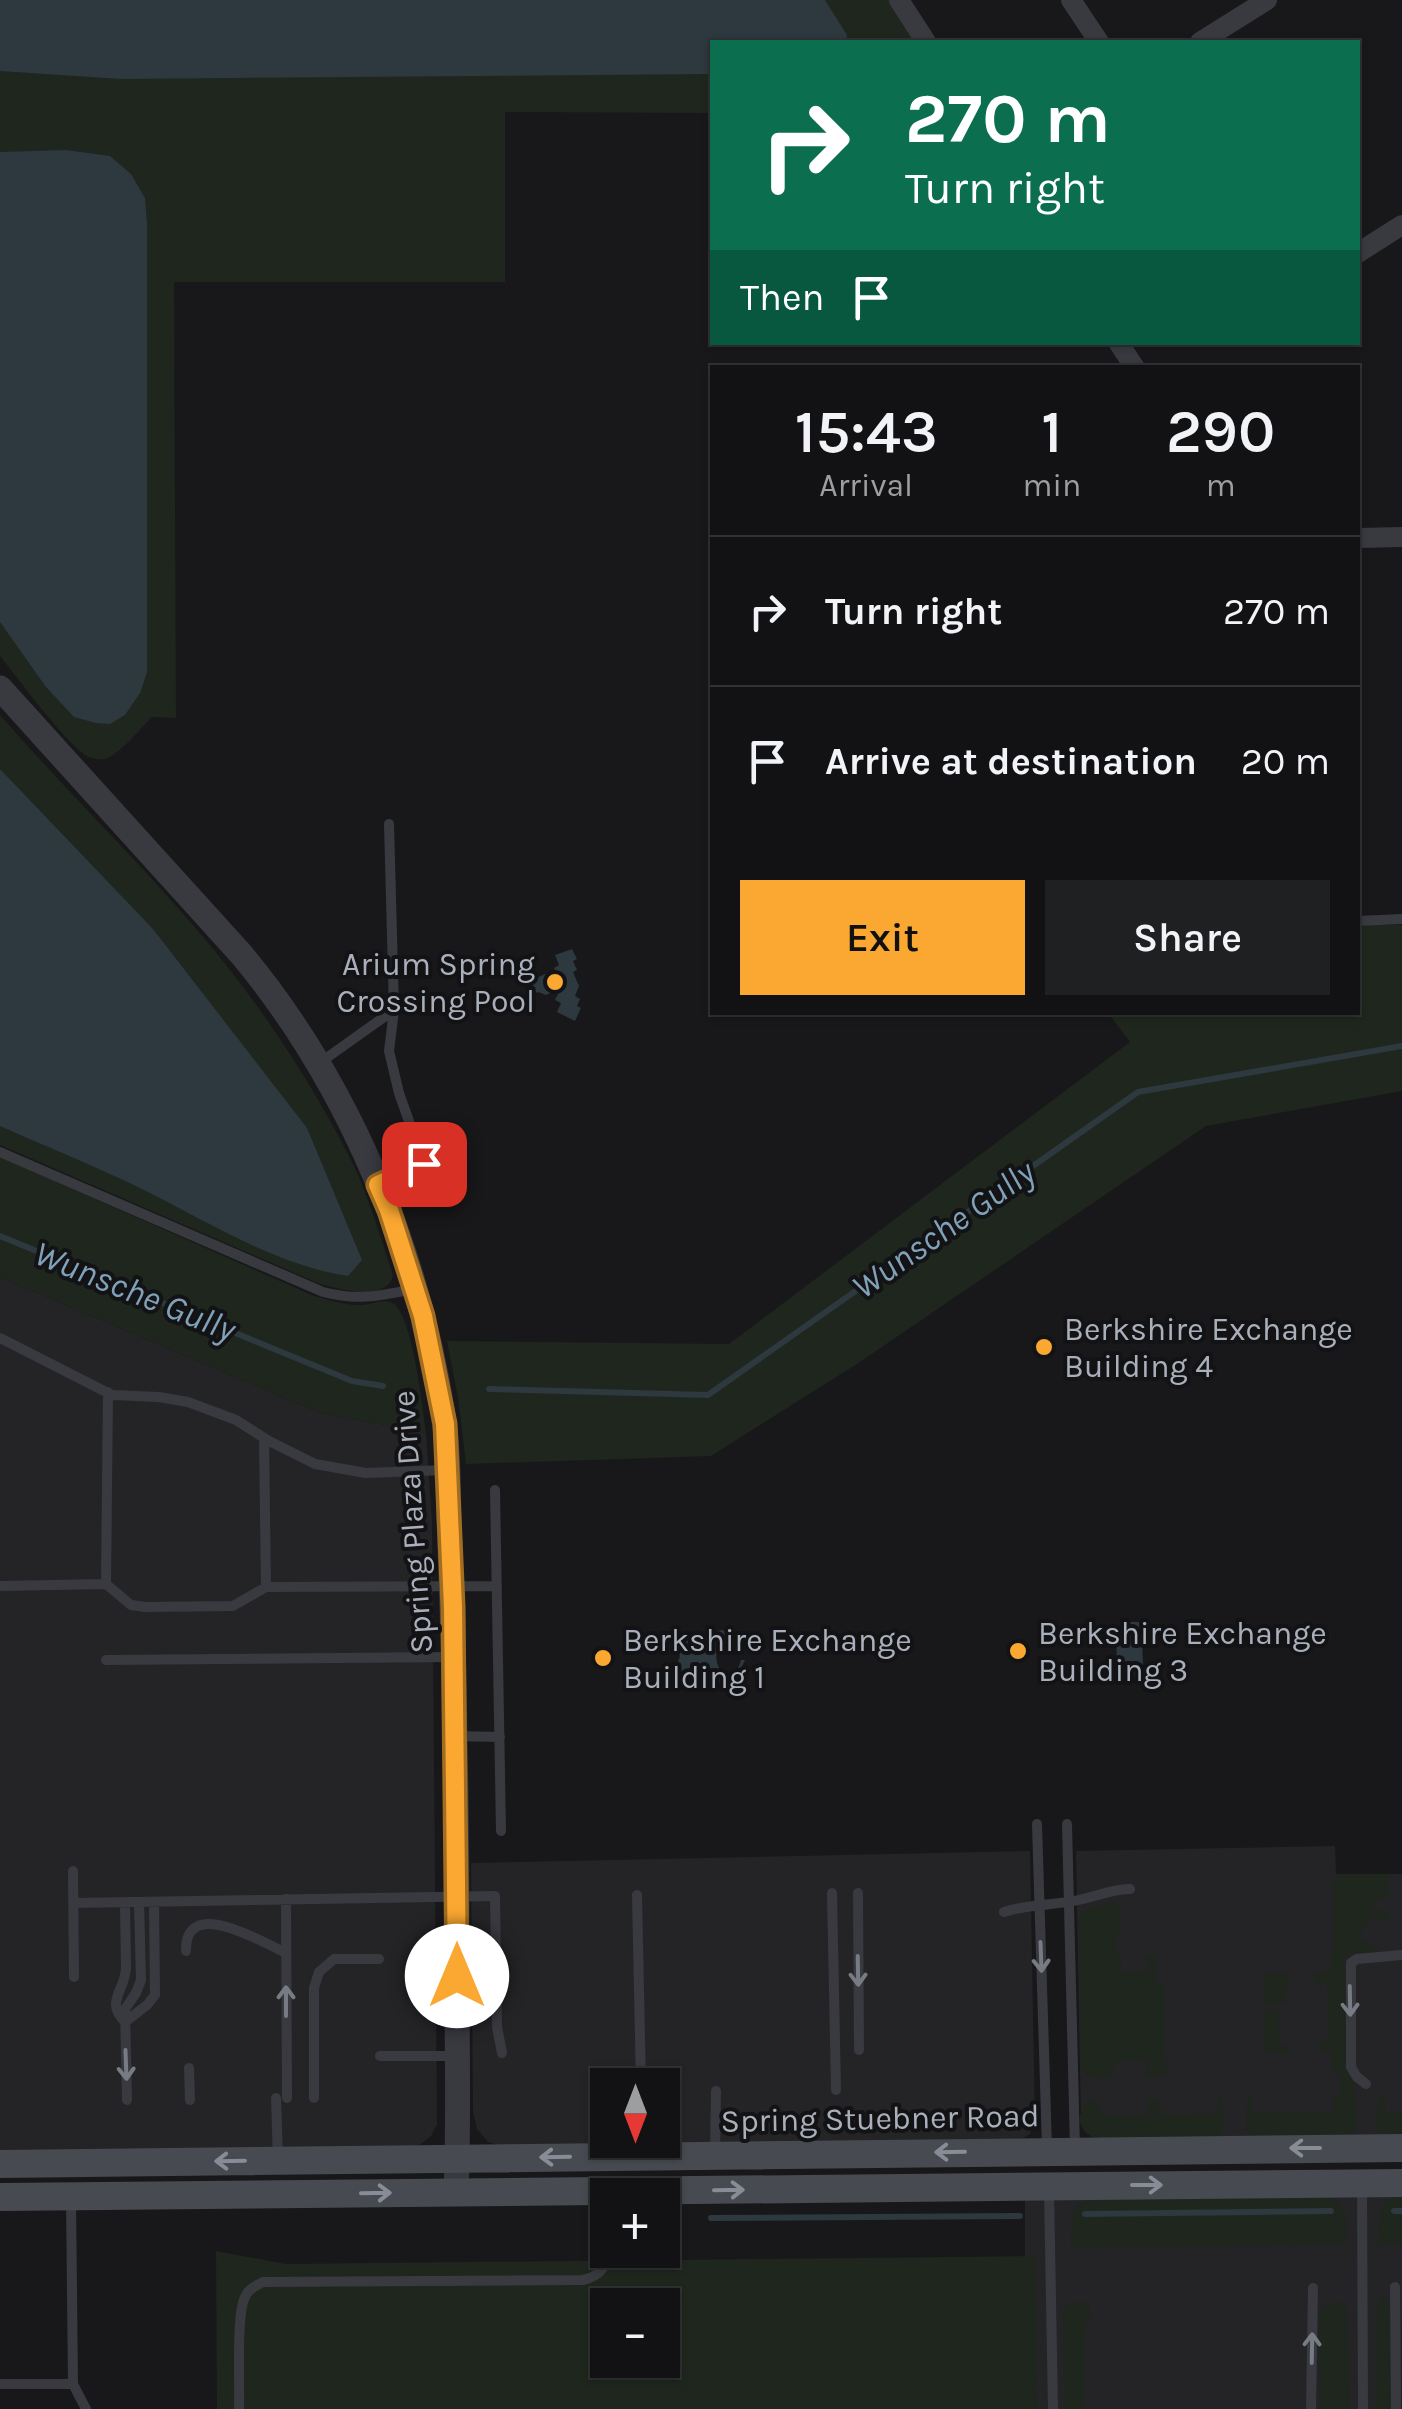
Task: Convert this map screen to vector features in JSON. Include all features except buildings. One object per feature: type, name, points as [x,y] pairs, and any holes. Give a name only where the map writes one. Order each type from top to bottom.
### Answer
[{"type":"main road","name":"Spring Stuebner Road","points":[[0,2164],[1402,2148]]},
{"type":"main road","points":[[1049,2186],[1061,2151]]},
{"type":"main road","points":[[70,2196],[76,2163]]},
{"type":"main road","points":[[680,2192],[1402,2183]]},
{"type":"main road","points":[[0,2197],[590,2193]]},
{"type":"street","points":[[899,0],[925,40]]},
{"type":"street","points":[[1072,0],[1098,40]]},
{"type":"street","points":[[1203,40],[1267,0]]},
{"type":"street","points":[[1360,252],[1402,225]]},
{"type":"street","points":[[1360,538],[1402,537]]},
{"type":"street","name":"Spring Plaza Drive","points":[[0,688],[270,989],[318,1064],[378,1185],[423,1316],[445,1424],[452,1586],[456,2192]]},
{"type":"lane","points":[[378,1185],[424,1164],[389,1051],[394,1010],[390,824]]},
{"type":"lane","points":[[1360,921],[1402,919]]},
{"type":"lane","points":[[318,1064],[394,1010]]},
{"type":"lane","points":[[0,1152],[323,1292],[369,1298],[414,1288]]},
{"type":"lane","points":[[0,1338],[112,1395],[188,1402],[236,1420],[314,1464],[366,1473],[447,1470]]},
{"type":"lane","points":[[106,1584],[108,1392]]},
{"type":"lane","points":[[264,1438],[266,1587]]},
{"type":"lane","points":[[496,1490],[501,1831]]},
{"type":"lane","points":[[0,1586],[106,1584],[131,1604],[144,1607],[233,1606],[266,1587],[497,1586]]},
{"type":"lane","points":[[106,1660],[454,1657]]},
{"type":"lane","points":[[455,1736],[500,1737]]},
{"type":"lane","points":[[1037,1824],[1061,2151]]},
{"type":"lane","points":[[1061,2151],[1070,1901],[1068,1824]]},
{"type":"lane","points":[[73,1871],[74,1977]]},
{"type":"lane","points":[[1004,1912],[1130,1889]]},
{"type":"lane","points":[[832,1893],[836,2090]]},
{"type":"lane","points":[[858,1893],[859,2050]]},
{"type":"lane","points":[[637,1895],[641,2068]]},
{"type":"lane","points":[[74,1903],[495,1896],[497,2027],[502,2054]]},
{"type":"lane","points":[[278,2160],[286,1899]]},
{"type":"lane","points":[[125,1902],[125,1980],[115,2005],[125,2022]]},
{"type":"lane","points":[[128,2100],[125,2009],[141,1980],[140,1902]]},
{"type":"lane","points":[[125,2022],[154,1995],[154,1902]]},
{"type":"lane","points":[[186,1951],[190,1931],[198,1924],[223,1925],[286,1953]]},
{"type":"lane","points":[[1366,2084],[1351,2066],[1351,1964],[1357,1959],[1400,1955]]},
{"type":"lane","points":[[314,2098],[314,1988],[319,1972],[334,1958],[379,1958]]},
{"type":"lane","points":[[380,2056],[457,2056]]},
{"type":"lane","points":[[189,2068],[190,2100]]},
{"type":"lane","points":[[715,2155],[716,2091]]},
{"type":"lane","points":[[1362,2184],[1362,2409]]},
{"type":"lane","points":[[1049,2186],[1053,2409]]},
{"type":"lane","points":[[70,2196],[74,2384],[86,2409]]},
{"type":"lane","points":[[239,2409],[240,2317],[244,2298],[250,2289],[263,2282],[583,2280],[595,2277],[603,2268]]},
{"type":"lane","points":[[1395,2286],[1396,2409]]},
{"type":"lane","points":[[1311,2409],[1313,2288]]},
{"type":"lane","points":[[0,2384],[74,2384]]},
{"type":"shaded area","points":[[0,0],[895,0],[922,40],[710,40],[710,113],[505,112],[505,282],[174,282],[176,718],[152,717],[116,753],[105,759],[89,757],[43,711],[0,656]]},
{"type":"shaded area","points":[[0,0],[825,0],[847,35],[846,40],[710,40],[710,74],[121,79],[0,71]]},
{"type":"shaded area","points":[[66,150],[110,156],[131,174],[145,198],[147,223],[147,672],[140,693],[125,715],[110,724],[74,717],[46,687],[0,622],[0,152]]},
{"type":"shaded area","points":[[0,715],[189,921],[287,1049],[334,1127],[373,1213],[393,1275],[382,1289],[362,1292],[320,1284],[0,1145]]},
{"type":"shaded area","points":[[0,769],[153,929],[307,1128],[362,1260],[348,1276],[268,1252],[0,1126]]},
{"type":"shaded area","points":[[1402,925],[1402,1091],[1206,1126],[857,1364],[711,1456],[466,1464],[447,1341],[729,1344],[1130,1042],[1110,1015],[1360,1015],[1360,927]]},
{"type":"shaded area","name":"Arium Spring Crossing Pool","points":[[572,949],[577,959],[573,961],[577,970],[573,972],[579,986],[575,996],[580,999],[577,1006],[581,1008],[575,1021],[557,1012],[561,1003],[555,1000],[558,994],[533,994],[533,974],[557,976],[554,968],[559,965],[555,955]]},
{"type":"shaded area","points":[[0,1157],[314,1296],[354,1305],[390,1302],[398,1308],[410,1339],[426,1433],[318,1412],[0,1277]]},
{"type":"shaded area","points":[[0,1277],[318,1412],[426,1433],[432,1522],[437,2124],[421,2144],[410,2148],[0,2152]]},
{"type":"shaded area","points":[[1120,1622],[1139,1622],[1142,1628],[1143,1670],[1139,1676],[1121,1677],[1121,1670],[1117,1670],[1116,1628],[1120,1628]]},
{"type":"shaded area","points":[[722,1630],[742,1642],[728,1637],[716,1655],[725,1675],[732,1675],[741,1660],[745,1660],[736,1679],[719,1683],[703,1675],[681,1675],[675,1670],[680,1656],[674,1646],[681,1639],[695,1642]]},
{"type":"shaded area","points":[[1335,1846],[1336,1874],[1402,1874],[1402,2137],[1092,2137],[1084,2131],[1076,1851]]},
{"type":"shaded area","points":[[1030,1851],[1035,2123],[1023,2138],[680,2145],[680,2068],[590,2068],[590,2146],[504,2147],[488,2142],[477,2129],[473,2111],[471,1863]]},
{"type":"shaded area","points":[[1336,1874],[1392,1874],[1389,1899],[1371,1900],[1372,1910],[1389,1911],[1389,1924],[1371,1916],[1358,1938],[1380,1952],[1350,1953],[1344,1959],[1346,2067],[1355,2084],[1356,2130],[1338,2138],[1253,2138],[1246,2131],[1247,2097],[1251,2097],[1252,2113],[1333,2112],[1333,2098],[1340,2095],[1340,2075],[1332,2072],[1332,2052],[1319,2052],[1319,2043],[1328,2042],[1327,1985],[1314,1985],[1314,1973],[1331,1972]]},
{"type":"shaded area","points":[[1109,1902],[1120,1906],[1121,1931],[1116,1934],[1122,1972],[1146,1972],[1146,1956],[1156,1956],[1155,1983],[1164,1984],[1165,2076],[1147,2074],[1146,2060],[1114,2061],[1111,2077],[1090,2077],[1081,2067],[1079,1920],[1083,1912]]},
{"type":"shaded area","points":[[1289,1973],[1292,1985],[1286,1986],[1286,2003],[1264,2004],[1264,1974]]},
{"type":"shaded area","points":[[1264,2008],[1278,2008],[1279,2045],[1288,2046],[1288,2053],[1265,2053]]},
{"type":"shaded area","points":[[1382,2095],[1385,2112],[1402,2112],[1402,2137],[1380,2133],[1376,2114]]},
{"type":"shaded area","points":[[1219,2097],[1224,2100],[1224,2122],[1213,2139],[1106,2140],[1091,2135],[1080,2121],[1089,2101],[1097,2100],[1099,2116],[1147,2115],[1149,2100],[1157,2099],[1160,2115],[1217,2114]]},
{"type":"shaded area","points":[[1402,2194],[1402,2409],[1025,2409],[1025,2198]]},
{"type":"shaded area","points":[[1402,2194],[1402,2244],[1379,2245],[1382,2208]]},
{"type":"shaded area","points":[[1325,2195],[1343,2209],[1347,2245],[1071,2247],[1074,2210],[1094,2198]]},
{"type":"shaded area","points":[[216,2251],[286,2264],[590,2261],[590,2268],[680,2268],[680,2260],[1035,2256],[1037,2409],[217,2409]]},
{"type":"shaded area","points":[[1384,2297],[1389,2304],[1390,2409],[1376,2409],[1377,2310],[1379,2299]]},
{"type":"shaded area","points":[[1334,2300],[1345,2305],[1347,2311],[1349,2409],[1320,2409],[1319,2315]]},
{"type":"shaded area","points":[[1076,2302],[1088,2302],[1091,2315],[1084,2329],[1084,2409],[1064,2409],[1063,2315],[1064,2309]]},
{"type":"waterway","name":"Wunsche Gully","points":[[489,1389],[708,1395],[1138,1092],[1402,1046]]},
{"type":"waterway","name":"Wunsche Gully","points":[[0,1236],[352,1381],[383,1386]]},
{"type":"waterway","points":[[1085,2214],[1331,2211]]},
{"type":"waterway","points":[[1394,2211],[1402,2211]]},
{"type":"waterway","points":[[711,2218],[1020,2216]]},
{"type":"place","name":"Arium Spring Crossing Pool","points":[[555,982]]},
{"type":"place","name":"Berkshire Exchange Building 4","points":[[1044,1347]]},
{"type":"place","name":"Berkshire Exchange Building 3","points":[[1018,1651]]},
{"type":"place","name":"Berkshire Exchange Building 1","points":[[603,1658]]},
{"type":"route","points":[[424,1164],[378,1185],[423,1316],[445,1424],[453,1607],[457,1976]]}]
